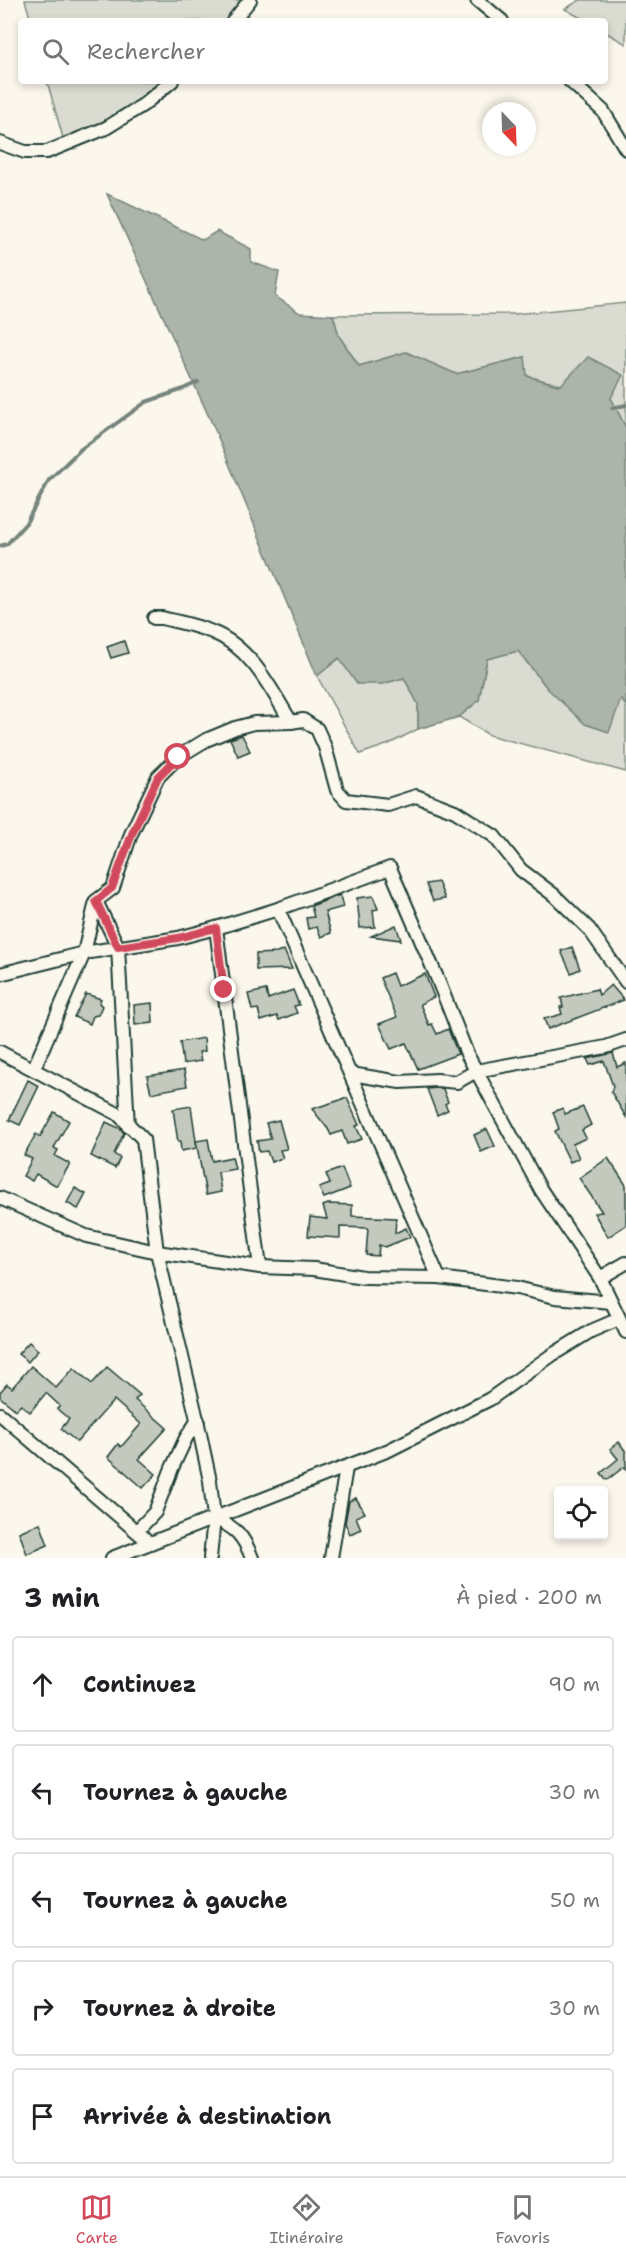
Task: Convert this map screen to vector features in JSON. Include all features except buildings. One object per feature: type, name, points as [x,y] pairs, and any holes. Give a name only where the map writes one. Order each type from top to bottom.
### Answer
[{"type":"street","points":[[235,18],[250,0]]},
{"type":"street","points":[[477,0],[498,18]]},
{"type":"street","points":[[0,143],[26,152],[47,152],[106,128],[142,105],[168,84]]},
{"type":"street","points":[[573,84],[603,111],[626,149]]},
{"type":"street","points":[[154,618],[162,618],[213,632],[240,649],[262,674],[291,722]]},
{"type":"street","points":[[34,1068],[84,953],[96,901],[112,888],[132,834],[158,777],[178,757],[206,740],[234,728],[254,723],[303,720],[316,729],[325,747],[337,790],[346,800],[388,805],[416,796],[455,811],[494,837],[521,870],[554,895],[590,929],[626,982]]},
{"type":"street","points":[[0,974],[84,953],[178,938],[216,928],[278,909],[390,868],[476,1071],[550,1205],[600,1278],[618,1309],[626,1332]]},
{"type":"street","points":[[96,901],[118,947],[128,1126]]},
{"type":"street","points":[[278,909],[439,1278]]},
{"type":"street","points":[[216,928],[260,1267]]},
{"type":"street","points":[[351,1074],[400,1082],[437,1080],[457,1083],[476,1071],[606,1047],[626,1040]]},
{"type":"street","points":[[0,1052],[118,1114],[143,1139],[157,1252],[198,1420],[210,1481],[214,1518],[210,1558]]},
{"type":"street","points":[[0,1198],[86,1236],[157,1252],[260,1267],[314,1269],[363,1277],[439,1278],[517,1288],[618,1309]]},
{"type":"street","points":[[600,1278],[626,1263]]},
{"type":"street","points":[[112,1558],[145,1549],[214,1518],[389,1450],[490,1399],[591,1331],[618,1309]]},
{"type":"street","points":[[0,1414],[137,1531],[145,1549]]},
{"type":"street","points":[[137,1531],[155,1512],[186,1438],[198,1420]]},
{"type":"street","points":[[331,1558],[346,1468]]},
{"type":"street","points":[[214,1518],[234,1527],[246,1544],[252,1558]]},
{"type":"shaded area","points":[[25,0],[248,0],[232,18],[30,18]]},
{"type":"shaded area","points":[[580,0],[626,0],[626,44],[608,34],[608,18],[581,18],[565,9]]},
{"type":"shaded area","points":[[48,84],[165,84],[65,145]]},
{"type":"shaded area","points":[[107,194],[203,240],[217,231],[251,249],[251,262],[279,272],[275,296],[300,313],[333,315],[339,336],[359,366],[406,352],[456,374],[525,357],[527,376],[560,386],[588,357],[623,375],[611,398],[626,428],[626,706],[621,699],[609,732],[585,724],[548,689],[518,651],[487,659],[479,700],[459,717],[418,729],[418,704],[404,678],[382,684],[357,684],[339,658],[317,676],[215,430]]},
{"type":"shaded area","points":[[626,303],[626,428],[611,398],[527,376],[524,357],[456,374],[406,352],[359,366],[339,336],[333,315],[514,314]]},
{"type":"shaded area","points":[[518,651],[548,689],[621,698],[626,706],[626,772],[489,735],[459,717],[479,700],[487,659]]},
{"type":"shaded area","points":[[340,658],[382,684],[404,678],[418,704],[418,729],[389,744],[360,754],[317,676]]},
{"type":"waterway","points":[[0,546],[7,544],[26,523],[49,480],[81,449],[146,402],[198,382]]},
{"type":"waterway","points":[[612,408],[626,405]]},
{"type":"route","points":[[178,757],[158,777],[132,834],[112,888],[96,901],[118,947],[178,938],[216,928],[224,990]]}]
